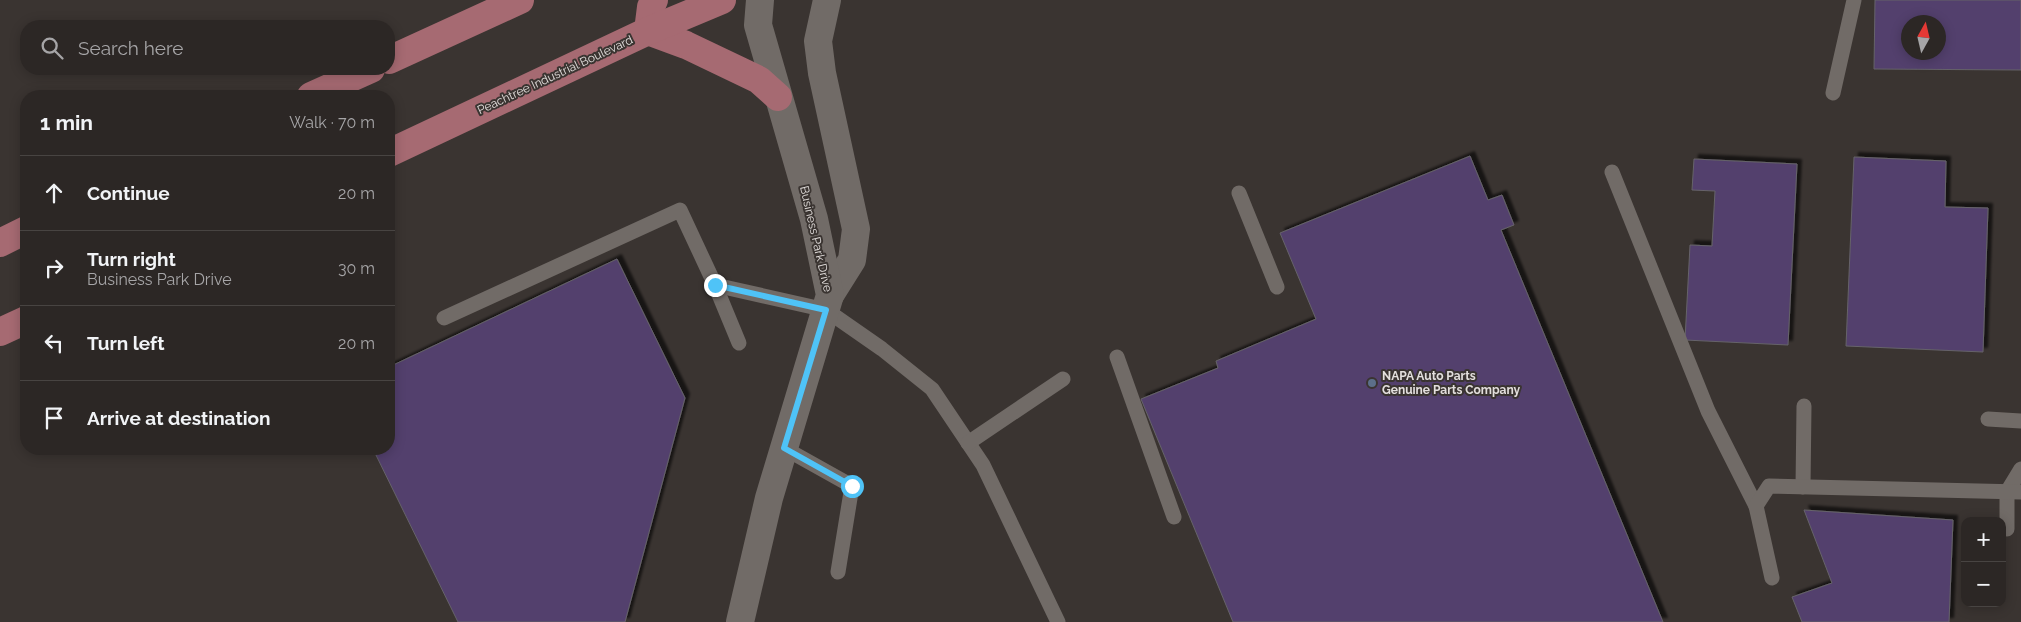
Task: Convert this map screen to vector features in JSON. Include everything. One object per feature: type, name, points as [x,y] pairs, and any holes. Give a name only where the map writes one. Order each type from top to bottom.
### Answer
[{"type":"highway","points":[[395,57],[520,0]]},
{"type":"highway","points":[[654,0],[651,7],[648,30],[686,45],[760,80],[778,97]]},
{"type":"highway","name":"Peachtree Industrial Boulevard","points":[[395,150],[648,30],[722,0]]},
{"type":"highway","points":[[324,90],[358,75]]},
{"type":"highway","points":[[0,243],[20,233]]},
{"type":"highway","points":[[0,332],[20,323]]},
{"type":"street","name":"Business Park Drive","points":[[740,622],[769,498],[828,302],[814,220],[758,25],[760,0]]},
{"type":"street","points":[[827,0],[818,41],[822,74],[856,229],[852,260],[828,302]]},
{"type":"lane","points":[[1833,93],[1854,0]]},
{"type":"lane","points":[[1612,172],[1708,411],[1756,506],[1772,578]]},
{"type":"lane","points":[[1239,193],[1277,287]]},
{"type":"lane","points":[[444,318],[680,210],[715,285],[739,343]]},
{"type":"lane","points":[[715,285],[828,302],[932,389],[983,465],[1058,622]]},
{"type":"lane","points":[[1117,357],[1174,517]]},
{"type":"lane","points":[[968,443],[1063,379]]},
{"type":"lane","points":[[1803,487],[1804,406]]},
{"type":"lane","points":[[1988,419],[2021,421]]},
{"type":"lane","points":[[784,448],[852,486],[838,572]]},
{"type":"lane","points":[[2007,529],[2014,492],[2021,469]]},
{"type":"lane","points":[[1756,506],[1769,486],[2014,492]]},
{"type":"building","points":[[1875,0],[2021,0],[2021,70],[1874,69]]},
{"type":"building","name":"NAPA Auto Parts Genuine Parts Company","points":[[1470,156],[1488,200],[1502,195],[1514,225],[1501,230],[1663,622],[1233,622],[1141,399],[1218,368],[1216,361],[1316,319],[1280,233]]},
{"type":"building","points":[[1854,157],[1946,161],[1945,207],[1988,208],[1983,352],[1846,346]]},
{"type":"building","points":[[1694,159],[1797,164],[1788,345],[1685,340],[1690,245],[1712,246],[1715,191],[1692,190]]},
{"type":"building","points":[[617,259],[685,398],[625,622],[458,622],[376,455],[395,455],[395,364]]},
{"type":"building","points":[[1804,510],[1953,520],[1949,622],[1802,622],[1792,597],[1832,583]]},
{"type":"place","name":"NAPA Auto Parts Genuine Parts Company","points":[[1372,383]]},
{"type":"route","points":[[715,285],[826,310],[784,448],[852,486]]}]
